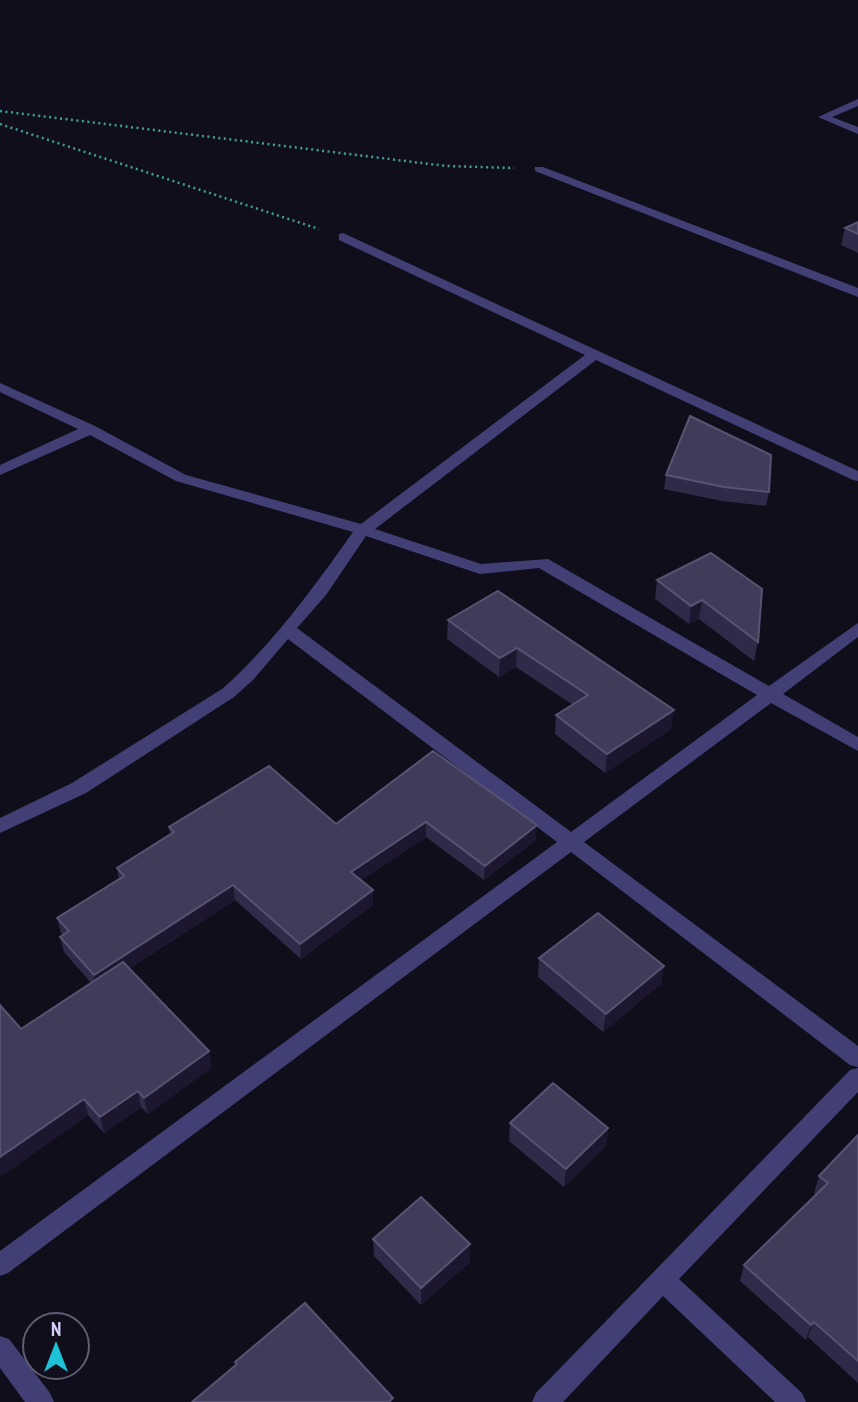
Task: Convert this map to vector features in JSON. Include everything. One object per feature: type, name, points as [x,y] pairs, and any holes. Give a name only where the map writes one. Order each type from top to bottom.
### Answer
[{"type":"street","points":[[858,102],[823,117],[858,131]]},
{"type":"street","points":[[539,169],[858,293]]},
{"type":"street","points":[[343,237],[858,477]]},
{"type":"street","points":[[0,826],[79,788],[228,693],[247,676],[320,590],[363,530],[594,355]]},
{"type":"street","points":[[0,387],[90,429],[181,478],[363,530],[480,569],[542,563],[858,745]]},
{"type":"street","points":[[0,471],[90,429]]},
{"type":"street","points":[[287,629],[858,1058]]},
{"type":"street","points":[[0,1265],[858,629]]},
{"type":"street","points":[[545,1402],[858,1077]]},
{"type":"street","points":[[662,1279],[793,1402]]},
{"type":"street","points":[[0,1348],[41,1402]]},
{"type":"path","points":[[0,111],[446,166],[539,169]]},
{"type":"path","points":[[0,124],[343,237]]},
{"type":"building","points":[[858,222],[858,234],[845,228]]},
{"type":"building","points":[[690,416],[771,455],[769,492],[724,487],[666,475]]},
{"type":"building","points":[[711,553],[762,589],[758,642],[702,600],[691,606],[657,580]]},
{"type":"building","points":[[498,591],[674,710],[607,754],[556,715],[588,695],[517,648],[500,658],[448,620]]},
{"type":"building","points":[[433,751],[537,825],[485,866],[426,822],[351,872],[373,890],[300,944],[233,885],[94,975],[60,937],[69,931],[57,918],[124,876],[117,868],[174,832],[169,827],[269,766],[336,824]]},
{"type":"building","points":[[598,913],[664,966],[606,1014],[539,958]]},
{"type":"building","points":[[123,962],[209,1051],[144,1098],[138,1091],[100,1117],[84,1099],[0,1157],[0,1005],[21,1029]]},
{"type":"building","points":[[553,1083],[608,1128],[566,1169],[510,1123]]},
{"type":"building","points":[[858,1135],[858,1361],[814,1322],[811,1325],[744,1265],[828,1183],[819,1176]]},
{"type":"building","points":[[421,1197],[470,1244],[421,1288],[373,1239]]},
{"type":"building","points":[[305,1303],[393,1398],[389,1402],[192,1402],[237,1364],[235,1362]]}]
